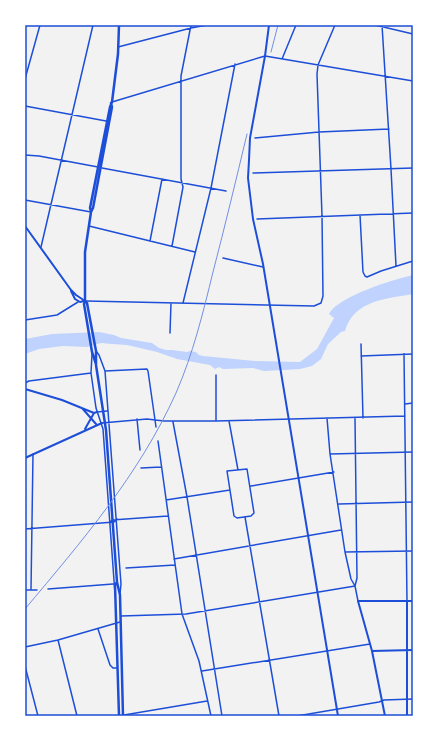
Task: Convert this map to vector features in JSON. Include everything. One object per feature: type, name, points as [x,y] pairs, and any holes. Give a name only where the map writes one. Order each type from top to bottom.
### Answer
[{"type":"main road","points":[[119,25],[112,107],[99,168],[85,252],[84,304],[92,352],[96,365],[106,430],[117,582],[120,595],[122,716]]},
{"type":"main road","points":[[85,301],[87,303],[96,351],[96,365]]},
{"type":"main road","points":[[117,582],[118,668],[122,716]]},
{"type":"street","points":[[25,79],[40,25]]},
{"type":"street","points":[[40,248],[93,25]]},
{"type":"street","points":[[172,246],[183,187],[180,179],[181,80],[191,25]]},
{"type":"street","points":[[118,48],[207,25]]},
{"type":"street","points":[[269,25],[264,64],[250,138],[248,172],[254,219],[338,716]]},
{"type":"street","points":[[282,59],[296,25]]},
{"type":"street","points":[[25,320],[57,315],[78,302],[85,301],[320,305],[323,296],[322,216],[317,74],[318,65],[335,25]]},
{"type":"street","points":[[375,25],[413,34]]},
{"type":"street","points":[[382,26],[396,266]]},
{"type":"street","points":[[112,102],[181,80],[265,56],[386,78],[413,81]]},
{"type":"street","points":[[183,303],[211,188],[235,64]]},
{"type":"street","points":[[25,102],[25,107],[108,121]]},
{"type":"street","points":[[255,138],[319,132],[389,129]]},
{"type":"street","points":[[25,155],[61,160],[226,191]]},
{"type":"street","points":[[252,173],[413,168]]},
{"type":"street","points":[[150,241],[162,179]]},
{"type":"street","points":[[25,200],[91,212]]},
{"type":"street","points":[[257,219],[413,213]]},
{"type":"street","points":[[360,215],[363,272],[365,276],[368,277],[413,261]]},
{"type":"street","points":[[25,226],[71,290],[85,301]]},
{"type":"street","points":[[89,226],[195,252]]},
{"type":"street","points":[[223,258],[263,267]]},
{"type":"street","points":[[71,290],[73,297],[78,302]]},
{"type":"street","points":[[170,303],[170,333]]},
{"type":"street","points":[[361,344],[364,418]]},
{"type":"street","points":[[96,351],[105,371],[107,411],[117,519],[121,584],[120,595]]},
{"type":"street","points":[[92,352],[90,358],[96,412],[102,423],[103,429],[113,584],[116,597]]},
{"type":"street","points":[[404,354],[407,716]]},
{"type":"street","points":[[361,356],[413,354]]},
{"type":"street","points":[[105,371],[147,369],[156,427]]},
{"type":"street","points":[[25,383],[29,381],[91,373]]},
{"type":"street","points":[[216,375],[216,421]]},
{"type":"street","points":[[25,389],[54,397],[81,408],[96,412],[107,411]]},
{"type":"street","points":[[404,404],[413,403]]},
{"type":"street","points":[[81,408],[97,424]]},
{"type":"street","points":[[84,430],[96,412]]},
{"type":"street","points":[[25,458],[97,424],[108,421],[155,419],[173,421],[229,421],[405,416]]},
{"type":"street","points":[[326,418],[341,530],[350,578],[355,586],[372,651],[385,716]]},
{"type":"street","points":[[355,418],[357,552],[357,578],[355,586]]},
{"type":"street","points":[[136,419],[140,450]]},
{"type":"street","points":[[173,421],[187,497],[222,716]]},
{"type":"street","points":[[229,421],[238,470]]},
{"type":"street","points":[[158,441],[182,614],[202,671],[211,716]]},
{"type":"street","points":[[330,454],[413,452]]},
{"type":"street","points":[[31,590],[33,454]]},
{"type":"street","points":[[141,468],[161,467]]},
{"type":"street","points":[[247,469],[250,486],[255,512],[251,516],[236,518],[234,516],[227,471],[247,469]]},
{"type":"street","points":[[250,486],[334,472]]},
{"type":"street","points":[[166,500],[230,490]]},
{"type":"street","points":[[338,504],[356,502],[413,502]]},
{"type":"street","points":[[25,529],[110,523],[112,520],[117,519],[168,516]]},
{"type":"street","points":[[245,517],[278,716]]},
{"type":"street","points":[[174,559],[341,530]]},
{"type":"street","points":[[345,552],[413,551]]},
{"type":"street","points":[[126,568],[175,565]]},
{"type":"street","points":[[48,589],[113,584]]},
{"type":"street","points":[[121,616],[182,614],[355,586]]},
{"type":"street","points":[[25,590],[37,590]]},
{"type":"street","points":[[358,601],[413,601]]},
{"type":"street","points":[[25,647],[58,640],[121,622]]},
{"type":"street","points":[[98,629],[110,666],[113,668],[118,668]]},
{"type":"street","points":[[58,640],[77,716]]},
{"type":"street","points":[[202,671],[370,644]]},
{"type":"street","points":[[372,651],[413,650]]},
{"type":"street","points":[[25,666],[38,716]]},
{"type":"street","points":[[297,716],[384,700],[413,699]]},
{"type":"street","points":[[122,716],[208,700]]},
{"type":"water","points":[[413,275],[413,294],[382,300],[363,307],[349,321],[345,331],[341,332],[328,344],[321,359],[312,366],[300,369],[264,371],[253,368],[223,369],[219,367],[215,369],[210,365],[177,359],[157,352],[127,345],[101,343],[87,347],[63,346],[39,349],[25,354],[25,339],[52,334],[99,332],[121,338],[152,343],[159,348],[166,350],[190,351],[196,352],[203,356],[255,361],[300,362],[317,349],[334,318],[329,314],[343,301],[354,295],[393,280]]},
{"type":"railway","points":[[271,52],[278,25]]},
{"type":"railway","points":[[25,609],[88,532],[127,479],[145,452],[176,393],[193,348],[247,134]]}]
